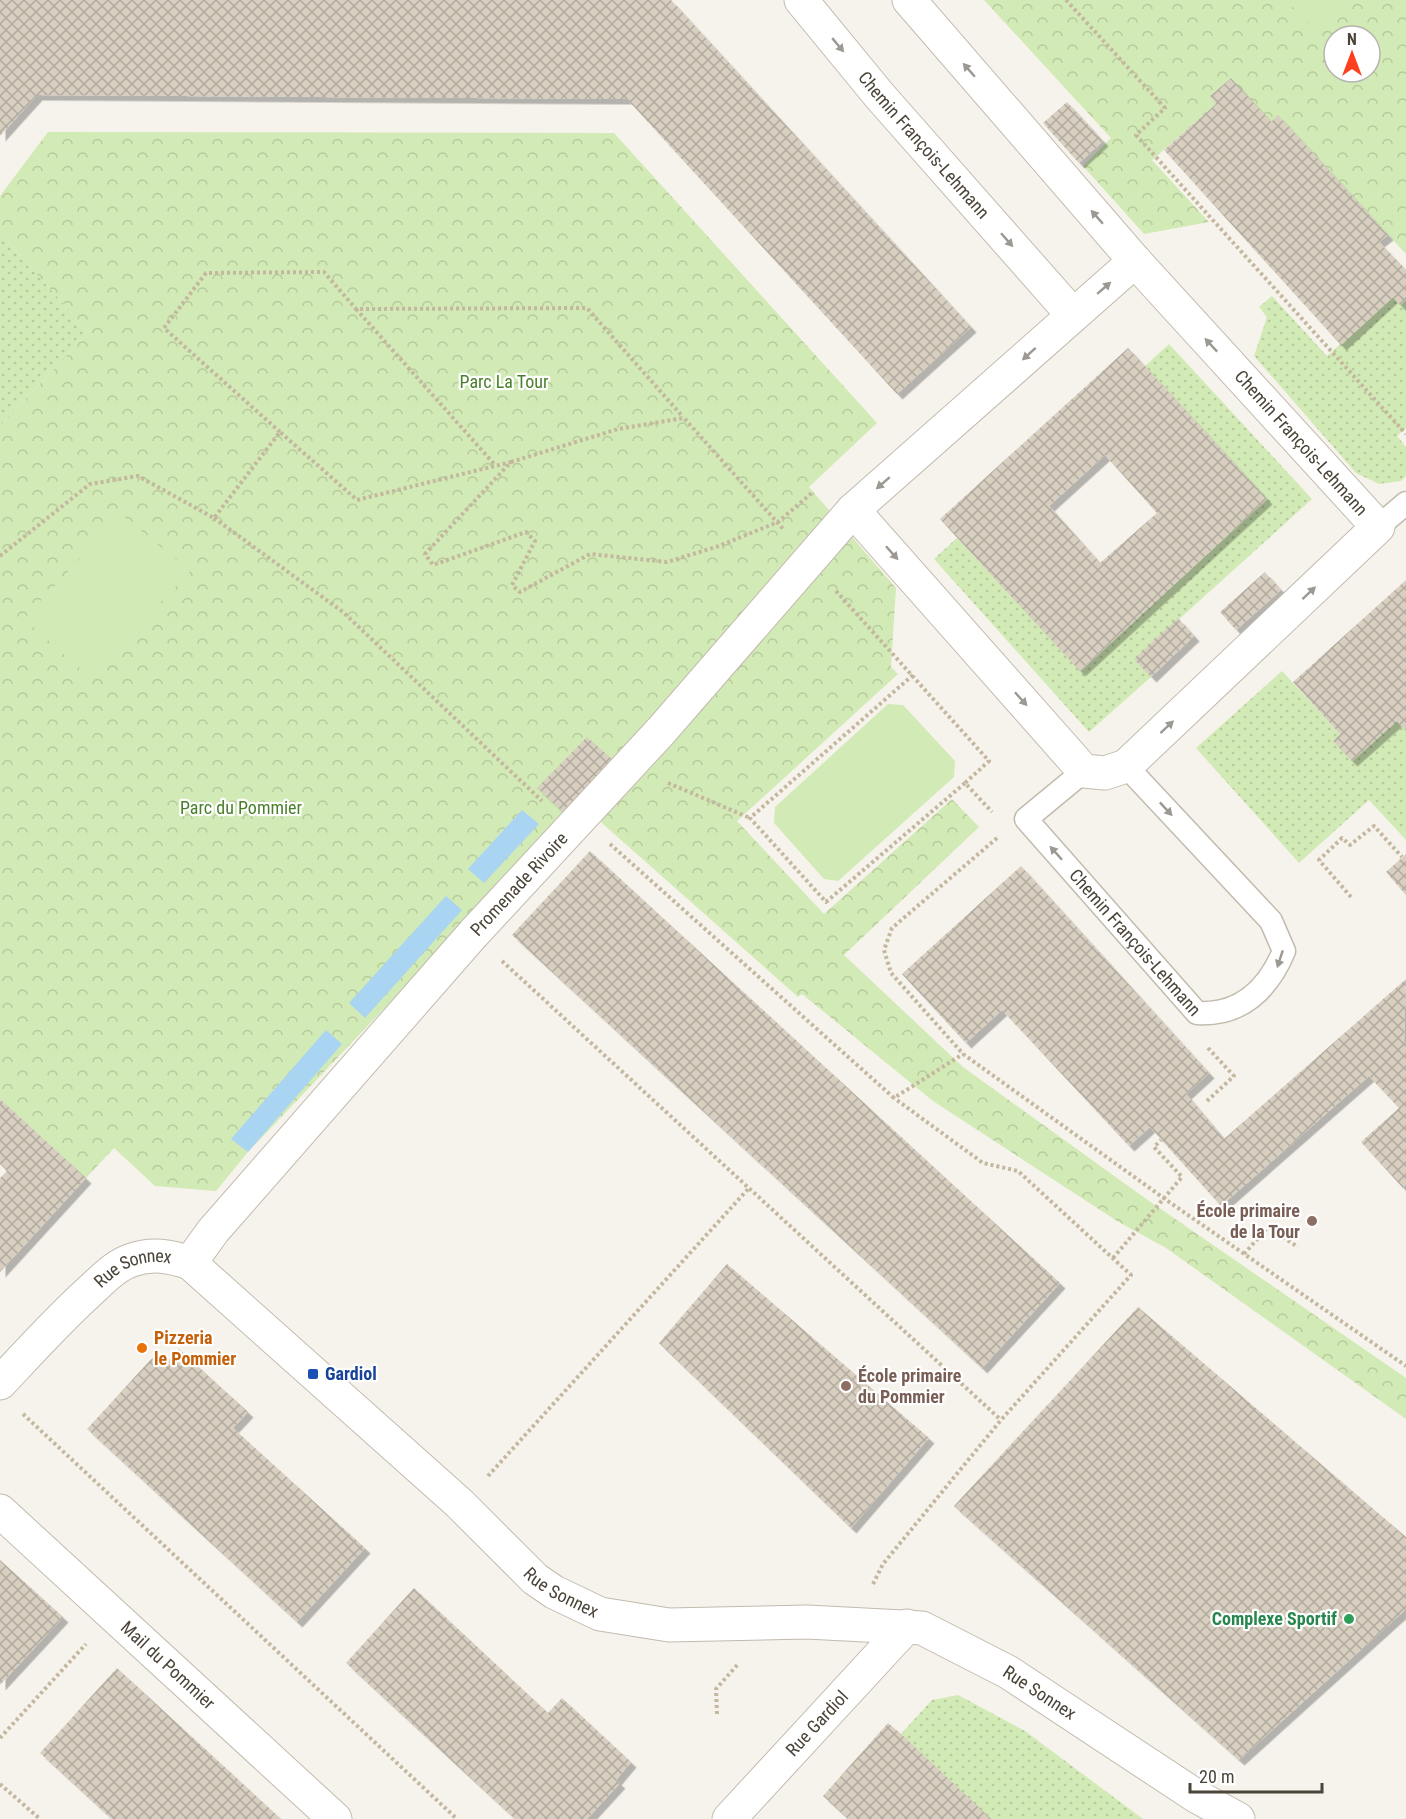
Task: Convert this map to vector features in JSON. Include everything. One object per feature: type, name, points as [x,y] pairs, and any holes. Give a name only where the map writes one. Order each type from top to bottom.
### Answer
[{"type":"street","name":"Chemin François-Lehmann","points":[[801,0],[879,95],[1073,315]]},
{"type":"street","name":"Chemin François-Lehmann","points":[[909,0],[1135,261],[1378,527],[1126,766]]},
{"type":"street","points":[[1126,766],[1105,773],[1084,771],[853,510],[1135,261]]},
{"type":"street","name":"Promenade Rivoire","points":[[190,1263],[213,1231],[473,934],[628,766],[810,562],[853,510]]},
{"type":"street","name":"Rue Sonnex","points":[[0,1383],[60,1318],[113,1270],[130,1260],[151,1256],[168,1256],[190,1263],[459,1503],[535,1579],[572,1602],[600,1614],[669,1625],[807,1622],[922,1628],[1008,1672],[1196,1796],[1238,1819]]},
{"type":"street","name":"Mail du Pommier","points":[[0,1511],[335,1819]]},
{"type":"street","name":"Rue Gardiol","points":[[729,1819],[907,1626]]},
{"type":"lane","points":[[1378,527],[1406,503]]},
{"type":"lane","name":"Chemin François-Lehmann","points":[[1026,819],[1197,1013],[1219,1014],[1252,998],[1274,975],[1284,951],[1271,921],[1126,766]]},
{"type":"lane","points":[[1026,819],[1084,771]]},
{"type":"path","points":[[1066,0],[1165,108],[1136,135],[1406,434]]},
{"type":"path","points":[[496,465],[324,272],[206,273],[165,328],[357,500],[512,462],[618,429],[684,418]]},
{"type":"path","points":[[356,309],[586,308],[778,522],[810,562]]},
{"type":"path","points":[[214,518],[280,432]]},
{"type":"path","points":[[512,462],[425,554],[433,565],[526,532],[535,541],[512,585],[520,592],[590,554],[667,562],[720,546],[778,522]]},
{"type":"path","points":[[0,556],[90,484],[138,476],[214,518],[343,612],[575,823],[894,1098],[983,1163],[1018,1172],[1131,1275],[1000,1420],[883,1564],[873,1584]]},
{"type":"path","points":[[750,818],[913,675]]},
{"type":"path","points":[[628,766],[750,818],[826,902],[964,783]]},
{"type":"path","points":[[1026,819],[987,844],[892,928],[884,950],[891,973],[963,1054],[1162,1197],[1406,1366]]},
{"type":"path","points":[[1351,897],[1319,860],[1342,838],[1350,845],[1374,826],[1402,857]]},
{"type":"path","points":[[473,934],[1000,1420]]},
{"type":"path","points":[[894,1098],[963,1054]]},
{"type":"path","points":[[1207,1101],[1225,1084]]},
{"type":"path","points":[[1113,1258],[1162,1197],[1182,1177],[1154,1147],[1161,1140]]},
{"type":"path","points":[[482,1483],[749,1188]]},
{"type":"path","points":[[1244,1254],[1268,1227],[1298,1247]]},
{"type":"path","points":[[18,1410],[457,1819]]},
{"type":"path","points":[[0,1738],[112,1614]]},
{"type":"path","points":[[717,1714],[716,1689],[739,1663],[750,1662]]},
{"type":"path","points":[[0,1784],[40,1819]]},
{"type":"green space","points":[[984,0],[1406,0],[1406,254],[1278,115],[1271,122],[1231,78],[1210,96],[1216,104],[1152,160],[1209,222],[1144,234],[1083,166],[1111,138]]},
{"type":"green space","points":[[1286,0],[1353,0],[1328,24],[1322,24],[1322,30],[1319,33]]},
{"type":"green space","points":[[48,132],[614,133],[877,423],[809,487],[896,588],[891,667],[898,674],[737,821],[824,914],[952,799],[979,827],[844,955],[963,1067],[1142,1196],[1406,1378],[1406,1419],[1166,1248],[1117,1221],[933,1101],[802,994],[798,997],[603,824],[582,800],[248,1152],[216,1191],[155,1186],[114,1148],[86,1178],[0,1099],[0,426],[89,332],[0,233],[0,196]]},
{"type":"green space","points":[[0,233],[89,332],[0,426]]},
{"type":"green space","points":[[1272,296],[1327,356],[1393,297],[1400,305],[1406,300],[1406,428],[1397,436],[1406,447],[1406,476],[1401,481],[1379,484],[1356,473],[1254,356],[1267,317],[1259,307]]},
{"type":"green space","points":[[1169,344],[1312,499],[1135,659],[1151,677],[1089,732],[934,559],[957,538],[1081,671],[1267,499],[1145,366]]},
{"type":"green space","points":[[121,514],[190,571],[90,677],[24,619]]},
{"type":"green space","points":[[1282,671],[1340,734],[1334,741],[1351,760],[1397,721],[1404,729],[1406,728],[1406,840],[1369,800],[1299,863],[1196,748]]},
{"type":"green space","points":[[888,704],[903,705],[955,761],[954,777],[838,881],[824,879],[774,823],[775,807]]},
{"type":"green space","points":[[958,1695],[1025,1731],[1143,1819],[991,1819],[901,1734],[932,1700]]},
{"type":"water","points":[[522,810],[539,824],[484,883],[468,869]]},
{"type":"water","points":[[446,896],[462,910],[365,1018],[349,1003]]},
{"type":"water","points":[[326,1030],[342,1044],[248,1152],[231,1139]]},
{"type":"building","points":[[0,0],[671,0],[971,327],[897,394],[627,99],[37,95],[0,136]]},
{"type":"building","points":[[1231,78],[1271,122],[1278,115],[1388,235],[1379,242],[1406,270],[1406,300],[1400,305],[1393,297],[1341,345],[1164,150],[1216,104],[1210,96]]},
{"type":"building","points":[[1067,102],[1103,141],[1079,163],[1043,123]]},
{"type":"building","points":[[1128,348],[1267,499],[1080,671],[940,519]],"holes":[[[1105,455],[1157,513],[1100,563],[1049,506]]]},
{"type":"building","points":[[1265,572],[1281,590],[1236,630],[1220,612]]},
{"type":"building","points":[[1406,580],[1406,728],[1404,729],[1397,721],[1352,761],[1333,741],[1340,734],[1293,682]]},
{"type":"building","points":[[1178,618],[1194,636],[1151,677],[1134,659]]},
{"type":"building","points":[[587,737],[614,761],[564,813],[537,788]]},
{"type":"building","points":[[590,851],[1060,1283],[982,1368],[512,935]]},
{"type":"building","points":[[1406,854],[1406,895],[1386,872]]},
{"type":"building","points":[[1021,866],[1209,1073],[1186,1094],[1224,1139],[1406,979],[1404,1041],[1406,1044],[1406,1185],[1403,1188],[1361,1142],[1399,1108],[1369,1076],[1221,1206],[1150,1127],[1129,1146],[1002,1010],[966,1043],[902,974]]},
{"type":"building","points":[[0,1099],[86,1178],[0,1272],[0,1178],[7,1171],[0,1164]]},
{"type":"building","points":[[727,1264],[929,1438],[851,1528],[659,1343]]},
{"type":"building","points":[[1138,1307],[1406,1537],[1406,1609],[1239,1760],[954,1506]]},
{"type":"building","points":[[179,1349],[248,1412],[233,1428],[365,1548],[297,1622],[87,1429],[154,1356],[164,1365]]},
{"type":"building","points":[[0,1560],[63,1617],[0,1685]]},
{"type":"building","points":[[414,1588],[548,1713],[562,1698],[631,1762],[616,1780],[620,1783],[587,1819],[515,1819],[346,1663]]},
{"type":"building","points":[[117,1668],[281,1819],[112,1819],[40,1753]]},
{"type":"building","points":[[888,1723],[991,1819],[848,1819],[823,1796]]},
{"type":"place","name":"École primaire de la Tour","points":[[1312,1221]]},
{"type":"place","name":"Pizzeria le Pommier","points":[[142,1348]]},
{"type":"place","name":"Gardiol","points":[[313,1374]]},
{"type":"place","name":"École primaire du Pommier","points":[[846,1386]]},
{"type":"place","name":"Complexe Sportif","points":[[1349,1619]]},
{"type":"park label","name":"Parc La Tour","points":[[504,382]]},
{"type":"park label","name":"Parc du Pommier","points":[[241,808]]}]
